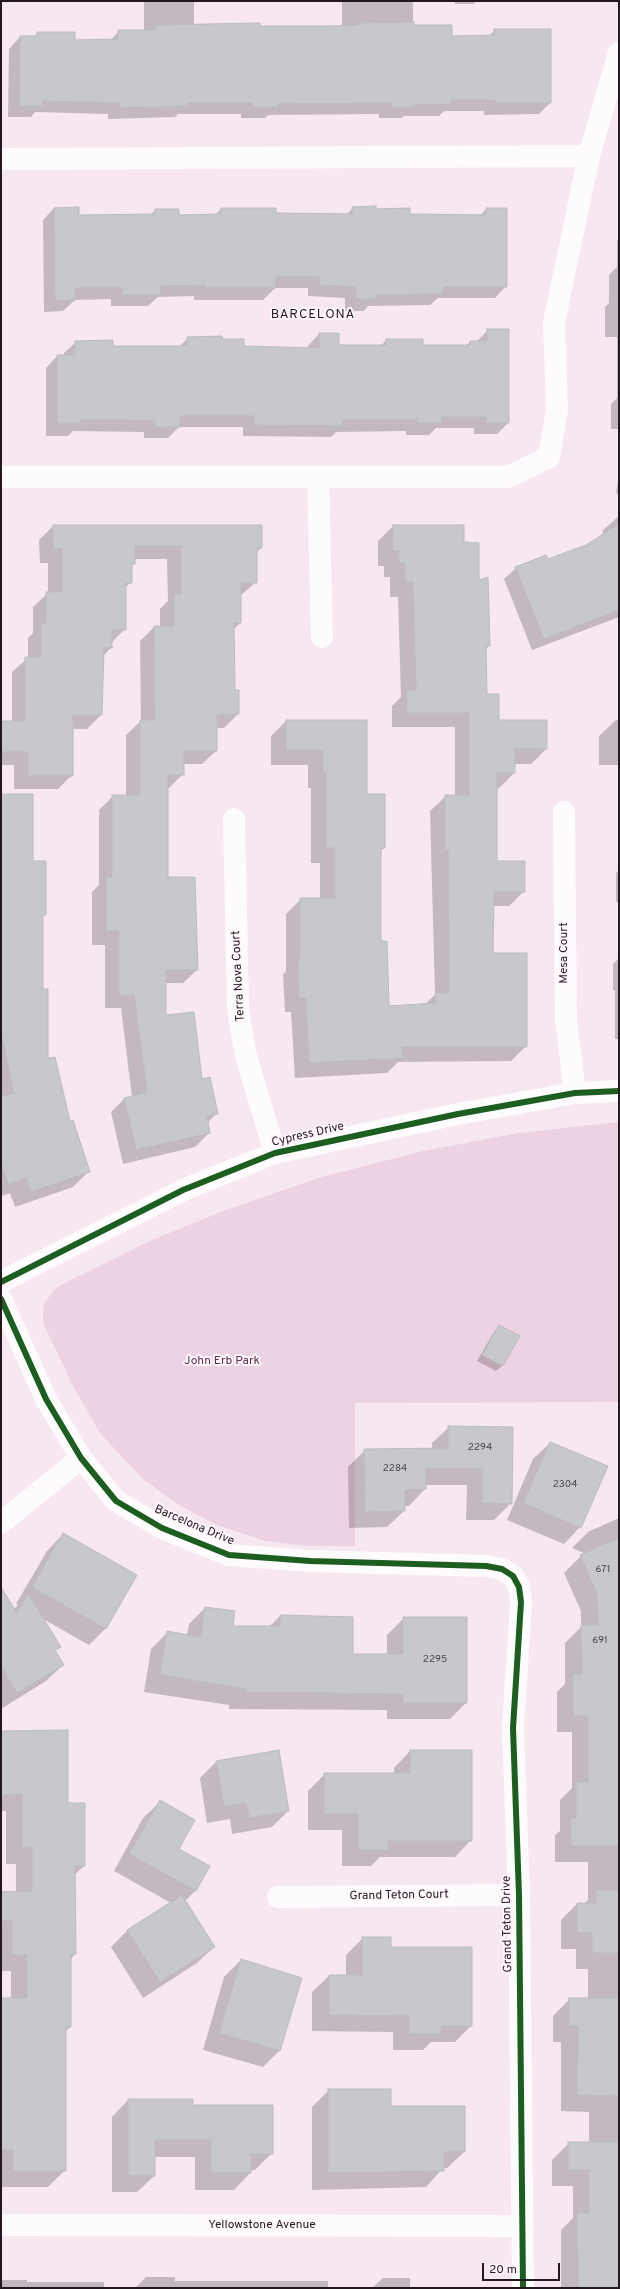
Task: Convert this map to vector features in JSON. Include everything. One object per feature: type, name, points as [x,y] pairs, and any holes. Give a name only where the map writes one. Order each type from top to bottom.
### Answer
[{"type":"street","points":[[1,477],[508,478],[549,457],[557,410],[554,322],[589,156],[619,53]]},
{"type":"street","points":[[1,159],[589,156]]},
{"type":"street","points":[[318,478],[322,637]]},
{"type":"street","name":"Mesa Court","points":[[564,812],[566,1020],[575,1093]]},
{"type":"street","name":"Terra Nova Court","points":[[234,819],[238,1009],[246,1056],[275,1153]]},
{"type":"street","name":"Cypress Drive","points":[[1,1282],[183,1190],[275,1153],[458,1114],[575,1093],[619,1091]]},
{"type":"street","name":"Barcelona Drive","points":[[1,1299],[46,1399],[81,1458],[116,1501],[162,1528],[229,1555],[310,1561],[486,1566],[502,1569]]},
{"type":"street","points":[[1,1523],[81,1458]]},
{"type":"street","name":"Grand Teton Drive","points":[[502,1569],[513,1576],[519,1586],[521,1602],[513,1728],[520,1895],[523,2288]]},
{"type":"street","name":"Grand Teton Court","points":[[278,1897],[520,1895]]},
{"type":"street","name":"Yellowstone Avenue","points":[[1,2225],[523,2226]]},
{"type":"green space","name":"John Erb Park","points":[[619,1122],[619,1402],[355,1403],[355,1546],[308,1546],[265,1541],[217,1525],[177,1504],[142,1478],[100,1433],[73,1386],[45,1327],[43,1320],[44,1304],[54,1290],[63,1284],[152,1240],[226,1210],[322,1177],[423,1151],[519,1133]]},
{"type":"building","points":[[414,22],[414,25],[452,25],[452,36],[494,35],[494,29],[551,29],[551,103],[495,103],[495,100],[451,100],[451,104],[414,105],[414,107],[391,107],[391,103],[278,104],[278,107],[253,107],[253,103],[187,103],[187,106],[119,108],[119,103],[43,101],[43,106],[19,106],[20,36],[37,36],[37,32],[75,32],[75,40],[118,39],[118,30],[155,30],[155,25],[260,23],[260,26],[332,26],[358,25],[358,23]]},
{"type":"building","points":[[376,206],[376,209],[410,208],[410,214],[486,215],[486,208],[507,208],[507,287],[443,287],[443,294],[376,295],[376,299],[356,299],[356,287],[319,285],[319,277],[276,277],[276,288],[205,288],[205,285],[161,286],[161,295],[122,295],[122,288],[75,288],[75,300],[55,301],[54,208],[79,207],[79,215],[155,214],[155,209],[179,209],[179,215],[221,214],[221,208],[276,208],[276,213],[352,214],[352,207]]},
{"type":"building","points":[[487,329],[509,329],[509,423],[486,423],[486,417],[442,417],[442,423],[417,423],[417,420],[343,420],[343,426],[254,425],[254,416],[180,416],[180,427],[155,427],[155,421],[123,420],[81,420],[81,424],[57,424],[57,355],[75,355],[75,341],[113,340],[113,346],[187,346],[187,337],[222,336],[223,339],[244,339],[244,346],[319,348],[319,333],[339,333],[339,345],[386,345],[386,339],[423,339],[423,345],[470,345],[470,341],[487,341]]},
{"type":"building","points":[[619,524],[619,610],[544,639],[515,567],[546,555],[548,559],[586,545]]},
{"type":"building","points":[[53,525],[262,525],[262,548],[257,548],[257,583],[241,583],[241,623],[234,623],[235,690],[239,690],[239,714],[217,715],[217,751],[184,751],[184,775],[168,775],[168,877],[195,877],[198,970],[166,970],[166,1015],[194,1012],[202,1079],[210,1077],[218,1114],[207,1116],[210,1133],[136,1150],[124,1098],[147,1092],[134,995],[119,995],[119,931],[106,931],[106,877],[112,877],[112,795],[140,795],[140,720],[155,720],[154,626],[174,626],[174,594],[181,594],[181,546],[135,546],[135,564],[132,564],[132,583],[126,583],[126,630],[112,630],[112,648],[104,648],[102,715],[73,715],[73,776],[28,776],[28,752],[1,752],[1,721],[25,721],[25,657],[41,657],[41,623],[46,623],[46,592],[62,592],[62,549],[53,549]]},
{"type":"building","points":[[393,525],[464,525],[464,542],[479,543],[479,580],[488,577],[490,646],[486,646],[487,694],[499,694],[499,720],[547,720],[547,749],[515,749],[515,773],[497,773],[497,861],[525,861],[525,892],[494,892],[493,953],[527,953],[527,1047],[402,1047],[403,1058],[309,1063],[306,998],[299,998],[298,958],[300,958],[300,898],[335,898],[335,848],[326,848],[326,773],[323,773],[323,750],[286,750],[286,720],[367,720],[367,794],[385,794],[385,848],[381,848],[381,941],[387,941],[389,1006],[436,1003],[435,993],[449,993],[448,850],[445,850],[445,795],[469,795],[469,713],[407,713],[406,690],[416,690],[413,582],[405,582],[404,563],[399,563],[399,551],[392,551]]},
{"type":"building","points":[[1,794],[33,794],[33,861],[46,861],[46,915],[43,915],[43,989],[48,989],[48,1058],[55,1057],[70,1121],[73,1120],[90,1172],[31,1192],[26,1178],[8,1184],[1,1163],[1,1096],[14,1093],[1,1034]]},
{"type":"building","points":[[499,1325],[520,1336],[503,1366],[482,1355]]},
{"type":"building","points":[[448,1426],[513,1427],[512,1504],[482,1503],[483,1469],[426,1468],[426,1489],[405,1490],[405,1511],[365,1512],[364,1449],[448,1448]]},
{"type":"building","points":[[550,1442],[608,1466],[581,1528],[523,1503]]},
{"type":"building","points":[[63,1533],[137,1575],[106,1629],[32,1587]]},
{"type":"building","points":[[619,1538],[619,1846],[571,1846],[571,1818],[576,1818],[576,1782],[588,1782],[588,1716],[573,1716],[573,1674],[582,1674],[581,1625],[598,1625],[597,1594],[580,1555]]},
{"type":"building","points":[[1,1587],[17,1613],[28,1593],[61,1647],[55,1650],[64,1665],[17,1693],[1,1667]]},
{"type":"building","points":[[205,1607],[235,1611],[233,1626],[280,1626],[280,1615],[353,1617],[353,1654],[403,1654],[403,1617],[467,1617],[467,1703],[403,1703],[403,1694],[245,1692],[245,1689],[160,1675],[167,1631],[200,1637]]},
{"type":"building","points":[[68,1730],[68,1803],[85,1803],[85,1866],[75,1866],[76,1954],[71,1955],[71,2027],[66,2027],[66,2171],[13,2171],[13,2150],[1,2150],[1,1998],[27,1998],[27,1955],[12,1955],[12,1921],[1,1921],[1,1892],[32,1891],[32,1848],[22,1848],[22,1794],[1,1795],[1,1731]]},
{"type":"building","points":[[279,1750],[289,1811],[249,1818],[246,1803],[224,1807],[216,1761]]},
{"type":"building","points":[[410,1750],[472,1750],[472,1841],[388,1841],[388,1850],[358,1850],[358,1814],[324,1814],[324,1773],[410,1773]]},
{"type":"building","points":[[160,1800],[195,1820],[179,1849],[210,1866],[196,1891],[129,1854]]},
{"type":"building","points":[[596,1890],[619,1890],[619,1953],[592,1953],[592,1933],[577,1933],[577,1903],[596,1903]]},
{"type":"building","points":[[182,1895],[215,1947],[160,1982],[127,1930]]},
{"type":"building","points":[[362,1937],[391,1937],[391,1947],[472,1947],[472,2026],[441,2026],[441,2034],[409,2034],[409,2016],[329,2015],[329,1975],[362,1975]]},
{"type":"building","points":[[241,1959],[302,1978],[280,2051],[219,2033]]},
{"type":"building","points":[[569,1998],[619,1998],[619,2096],[577,2095],[578,2026],[569,2026]]},
{"type":"building","points":[[328,2089],[391,2089],[391,2106],[465,2106],[465,2152],[444,2152],[444,2171],[328,2173]]},
{"type":"building","points":[[128,2099],[193,2099],[193,2105],[273,2105],[273,2154],[251,2154],[251,2173],[211,2173],[211,2140],[155,2140],[155,2176],[128,2176]]},
{"type":"building","points":[[568,2142],[619,2142],[619,2288],[578,2288],[577,2213],[589,2213],[589,2170],[568,2170]]},
{"type":"cycle path","points":[[1,1282],[183,1190],[275,1153],[458,1114],[575,1093],[619,1091]]},
{"type":"cycle path","points":[[1,1299],[46,1399],[81,1458],[116,1501],[162,1528],[229,1555],[310,1561],[486,1566],[502,1569],[513,1576],[519,1587],[521,1602],[513,1728],[519,1895],[523,2288]]},
{"type":"district","name":"BARCELONA","points":[[313,315]]}]
